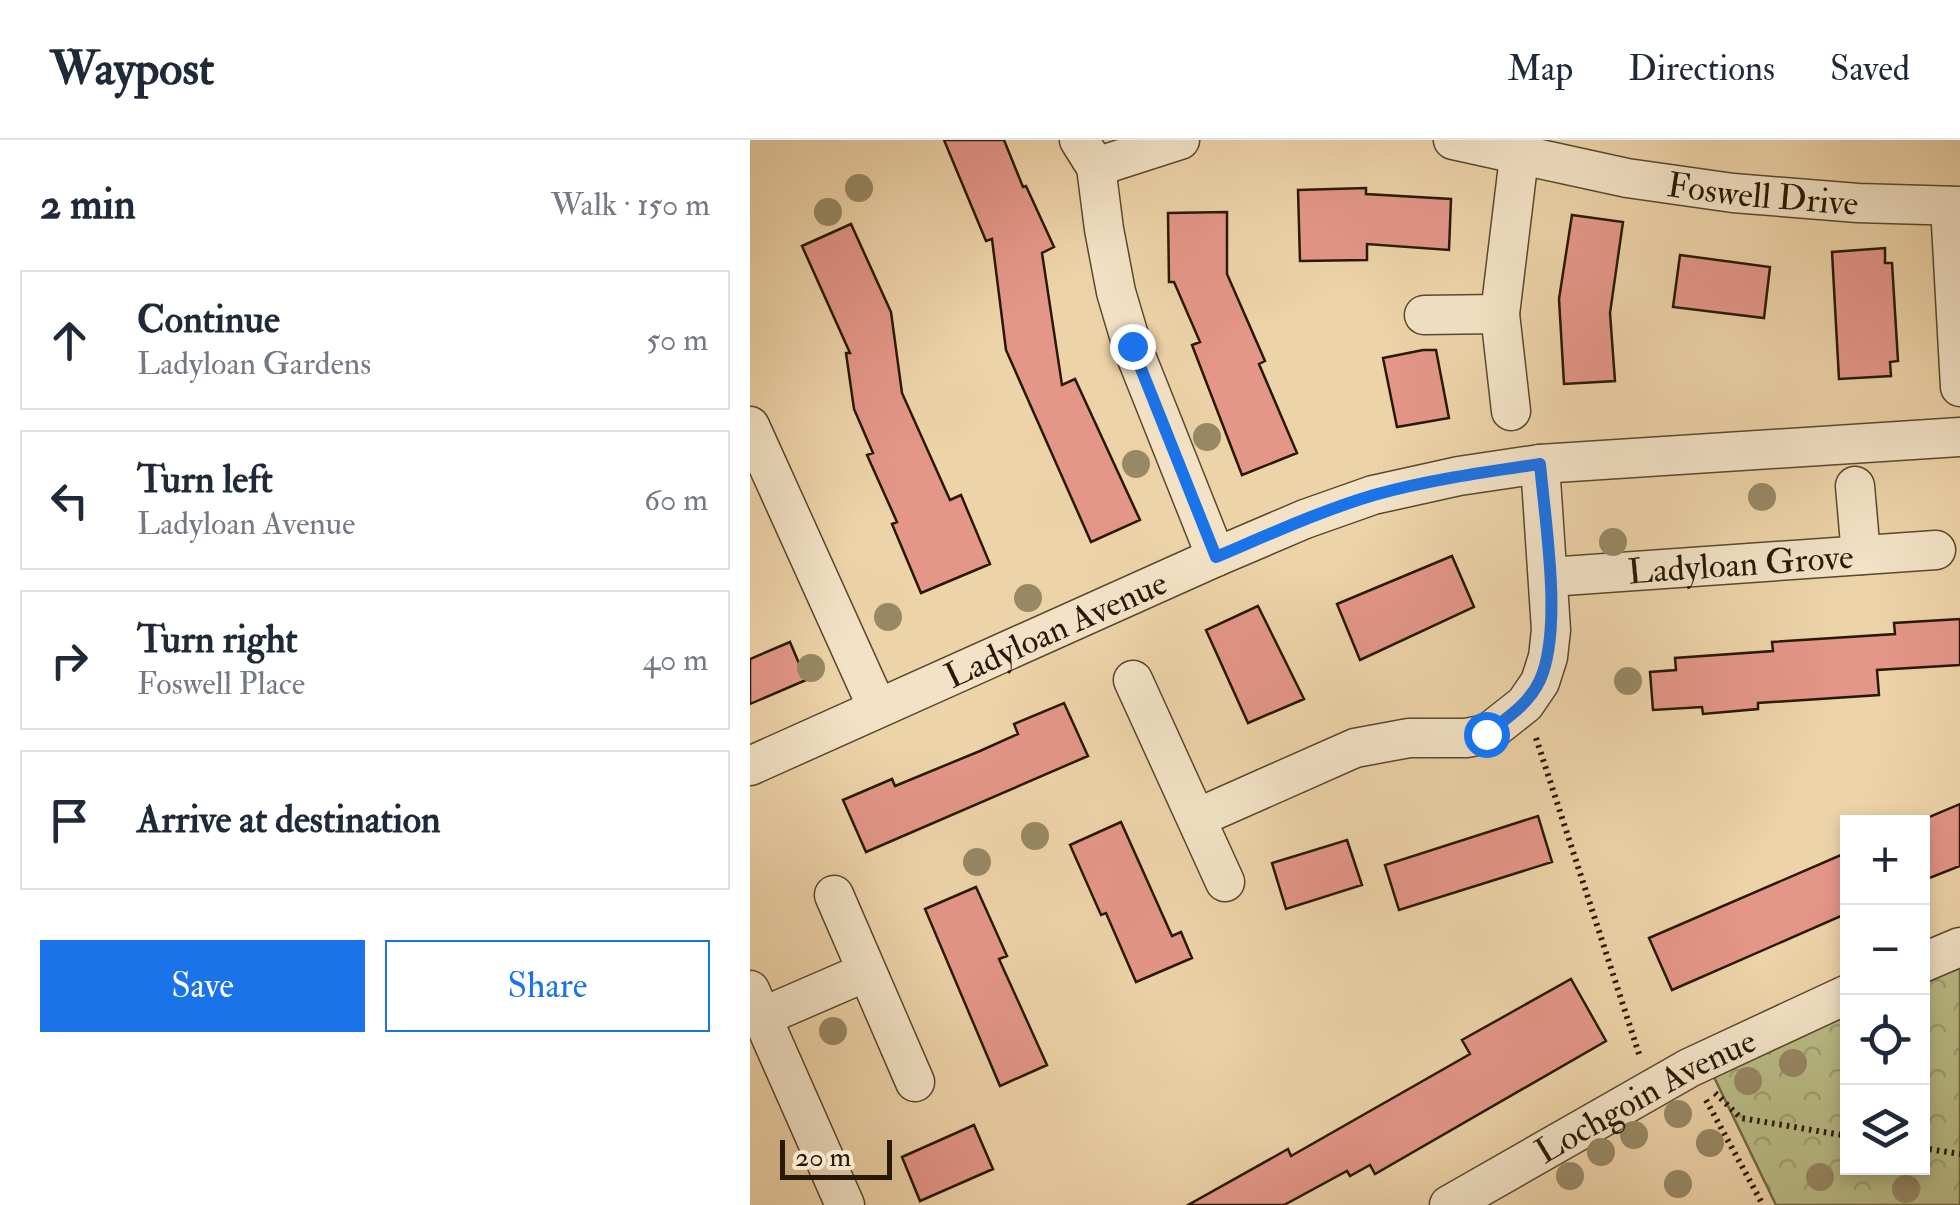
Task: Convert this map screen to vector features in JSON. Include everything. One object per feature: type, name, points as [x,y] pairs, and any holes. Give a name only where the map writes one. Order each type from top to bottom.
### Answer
[{"type":"street","points":[[1180,140],[1088,154],[1121,310],[1216,557]]},
{"type":"street","name":"Foswell Drive","points":[[1453,140],[1627,178],[1733,192],[1858,203],[1955,206]]},
{"type":"street","points":[[1511,411],[1500,314],[1519,157]]},
{"type":"street","points":[[1955,206],[1960,387]]},
{"type":"street","points":[[1424,315],[1500,314]]},
{"type":"street","points":[[750,426],[877,707]]},
{"type":"street","name":"Ladyloan Avenue","points":[[750,766],[1216,557],[1304,519],[1373,496],[1459,476],[1540,464],[1960,437]]},
{"type":"street","points":[[1197,818],[1355,748],[1409,738],[1486,734],[1525,704],[1540,682],[1551,630],[1540,464]]},
{"type":"street","points":[[1855,486],[1861,555]]},
{"type":"street","name":"Ladyloan Grove","points":[[1548,577],[1936,550]]},
{"type":"street","points":[[1134,680],[1225,882]]},
{"type":"street","points":[[834,895],[915,1082]]},
{"type":"street","points":[[1930,960],[1960,947]]},
{"type":"street","points":[[846,1205],[756,1004],[866,972]]},
{"type":"street","name":"Lochgoin Avenue","points":[[1449,1205],[1689,1068],[1846,995]]},
{"type":"path","points":[[1525,704],[1651,1090]]},
{"type":"path","points":[[1689,1068],[1742,1118],[1840,1135]]},
{"type":"path","points":[[1689,1068],[1763,1205]]},
{"type":"path","points":[[1930,1149],[1960,1154]]},
{"type":"green space","points":[[1960,966],[1960,1205],[1776,1205],[1714,1077],[1840,1017],[1840,1175],[1930,1175],[1930,979]]},
{"type":"building","points":[[944,140],[1004,140],[1054,247],[1042,253],[1062,385],[1075,379],[1140,520],[1091,542],[1006,350],[992,239],[986,241]]},
{"type":"building","points":[[1366,188],[1366,194],[1451,199],[1449,250],[1367,244],[1367,260],[1300,261],[1298,190]]},
{"type":"building","points":[[1227,212],[1227,274],[1265,361],[1259,364],[1297,453],[1242,475],[1192,345],[1200,342],[1174,282],[1169,282],[1168,213]]},
{"type":"building","points":[[1572,215],[1623,222],[1610,313],[1615,381],[1564,384],[1559,299]]},
{"type":"building","points":[[851,224],[891,312],[902,393],[950,500],[961,495],[990,564],[921,593],[892,524],[897,522],[867,455],[873,453],[854,409],[846,353],[850,353],[802,246]]},
{"type":"building","points":[[1885,248],[1885,263],[1892,263],[1898,361],[1890,362],[1891,376],[1839,379],[1832,252]]},
{"type":"building","points":[[1680,255],[1770,267],[1764,318],[1673,307]]},
{"type":"building","points":[[1436,350],[1449,418],[1397,427],[1383,358]]},
{"type":"building","points":[[1452,556],[1474,607],[1360,660],[1337,604]]},
{"type":"building","points":[[1258,606],[1304,699],[1248,723],[1206,630]]},
{"type":"building","points":[[1960,619],[1960,665],[1877,670],[1879,695],[1758,703],[1758,709],[1703,714],[1702,707],[1653,710],[1650,672],[1676,670],[1675,658],[1773,651],[1772,642],[1895,634],[1894,623]]},
{"type":"building","points":[[790,642],[806,680],[750,704],[750,659]]},
{"type":"building","points":[[1064,703],[1088,756],[866,852],[843,800],[892,779],[895,786],[980,751],[1018,734],[1014,724]]},
{"type":"building","points":[[1960,804],[1960,866],[1930,878],[1930,817]]},
{"type":"building","points":[[1538,816],[1552,862],[1399,910],[1385,865]]},
{"type":"building","points":[[1121,822],[1172,936],[1181,932],[1192,958],[1136,982],[1070,845]]},
{"type":"building","points":[[1347,840],[1362,885],[1286,909],[1272,863]]},
{"type":"building","points":[[1840,855],[1840,916],[1672,990],[1649,938]]},
{"type":"building","points":[[976,887],[1007,956],[999,959],[1047,1065],[1000,1086],[925,909]]},
{"type":"building","points":[[1571,979],[1606,1041],[1375,1174],[1370,1165],[1350,1176],[1347,1171],[1284,1205],[1188,1205],[1288,1149],[1291,1156],[1470,1054],[1462,1040]]},
{"type":"building","points":[[974,1125],[993,1169],[920,1201],[902,1157]]},
{"type":"route","points":[[1132,346],[1216,557],[1304,519],[1373,496],[1459,476],[1540,464],[1551,630],[1548,657],[1540,682],[1525,704],[1486,734]]}]
